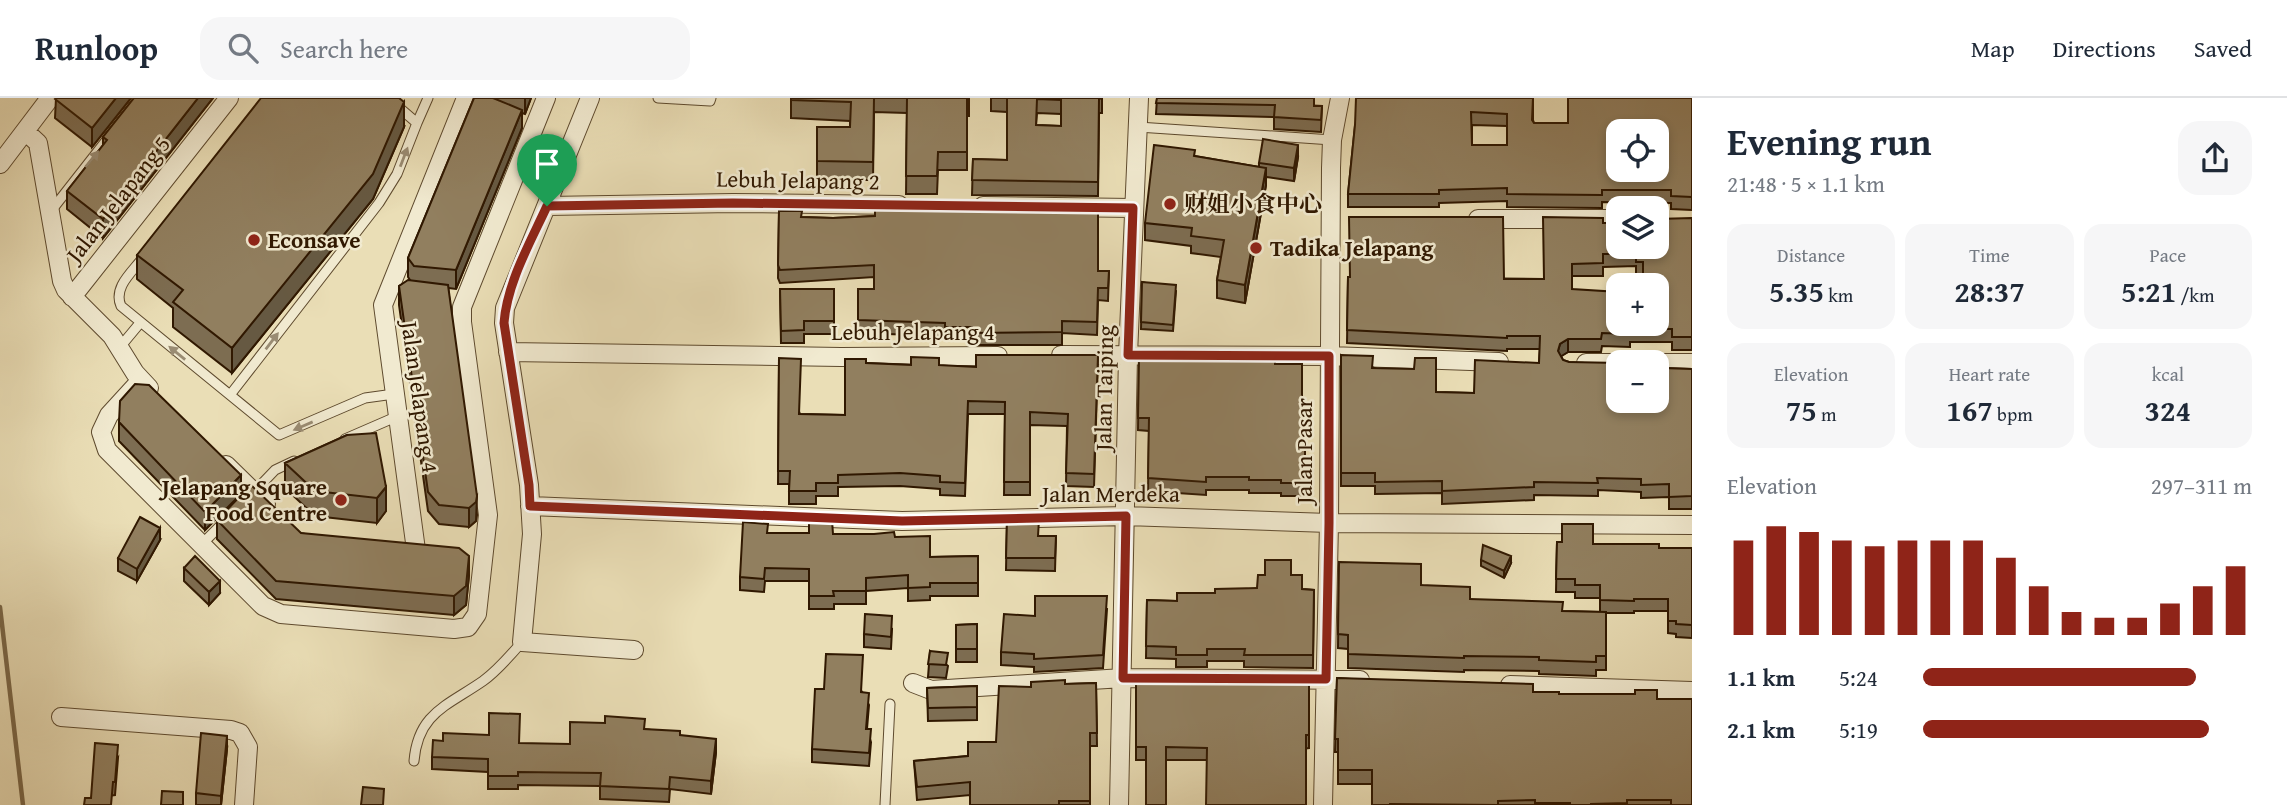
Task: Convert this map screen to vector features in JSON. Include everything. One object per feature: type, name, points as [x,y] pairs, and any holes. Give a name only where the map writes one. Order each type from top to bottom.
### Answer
[{"type":"street","points":[[0,164],[50,98]]},
{"type":"street","name":"Jalan Jelapang 5","points":[[72,297],[229,98]]},
{"type":"street","points":[[141,380],[109,415],[101,432],[107,450],[254,598],[281,614],[454,629],[468,627],[477,614],[477,556],[488,515],[459,298],[529,123],[546,98]]},
{"type":"street","points":[[590,98],[505,308],[504,323],[529,485],[531,534],[522,642],[634,650]]},
{"type":"street","name":"Jalan Taiping","points":[[1119,805],[1128,355],[1139,98]]},
{"type":"street","name":"Jalan Pasar","points":[[1323,805],[1329,523],[1329,356],[1338,218],[1332,140],[1340,98]]},
{"type":"street","name":"Jalan Jelapang 4","points":[[416,550],[383,305],[395,290],[469,100]]},
{"type":"street","points":[[25,131],[38,143],[62,282],[72,297],[112,336],[141,380],[160,399]]},
{"type":"street","name":"Lebuh Jelapang 2","points":[[547,206],[733,203],[913,205]]},
{"type":"street","points":[[968,206],[1133,208]]},
{"type":"street","points":[[1454,219],[1606,219]]},
{"type":"street","name":"Lebuh Jelapang 4","points":[[508,352],[841,357],[1017,356]]},
{"type":"street","points":[[1045,355],[1329,356],[1514,363]]},
{"type":"street","points":[[1569,363],[1606,363]]},
{"type":"street","points":[[1669,363],[1692,363]]},
{"type":"street","points":[[216,455],[249,496],[281,519]]},
{"type":"street","name":"Jalan Merdeka","points":[[530,506],[902,521],[1126,516],[1329,523],[1692,525]]},
{"type":"street","points":[[913,683],[931,690],[1123,678],[1380,681]]},
{"type":"street","points":[[1489,684],[1692,691]]},
{"type":"street","points":[[61,717],[231,730],[240,733],[248,747],[244,805]]},
{"type":"lane","points":[[388,98],[417,123]]},
{"type":"lane","points":[[230,395],[384,196],[397,174],[428,98]]},
{"type":"lane","points":[[658,98],[711,98]]},
{"type":"lane","points":[[1138,127],[1332,140]]},
{"type":"lane","points":[[50,212],[116,129]]},
{"type":"lane","points":[[145,256],[120,288],[118,294],[121,306],[279,435],[365,398],[394,394]]},
{"type":"lane","points":[[120,347],[140,323]]},
{"type":"lane","points":[[337,443],[398,416]]},
{"type":"lane","points":[[249,496],[275,470],[300,459]]},
{"type":"lane","points":[[201,545],[227,519]]},
{"type":"lane","points":[[414,761],[415,742],[419,731],[446,704],[485,680],[522,642]]},
{"type":"lane","points":[[885,805],[890,704]]},
{"type":"building","points":[[56,98],[116,98],[92,128]]},
{"type":"building","points":[[134,98],[198,98],[103,219],[67,191],[107,140],[103,137]]},
{"type":"building","name":"Econsave","points":[[261,98],[399,98],[404,102],[373,174],[232,348],[173,302],[183,290],[137,255]]},
{"type":"building","points":[[474,98],[493,98],[522,110],[456,270],[414,266],[408,258]]},
{"type":"building","points":[[791,98],[874,98],[873,162],[817,161],[817,127],[850,127],[851,102]]},
{"type":"building","points":[[907,98],[967,98],[967,152],[938,152],[937,176],[906,176]]},
{"type":"building","points":[[1007,98],[1102,98],[1099,99],[1098,182],[972,180],[973,159],[1007,160]],"holes":[[[1037,99],[1061,100],[1061,126],[1036,125]]]},
{"type":"building","points":[[1157,98],[1314,98],[1314,106],[1322,106],[1321,120],[1274,117],[1275,105],[1156,103]]},
{"type":"building","points":[[1356,98],[1533,98],[1534,123],[1568,123],[1568,98],[1692,98],[1692,197],[1671,196],[1671,190],[1602,190],[1602,195],[1507,194],[1507,188],[1439,190],[1439,194],[1348,194]],"holes":[[[1471,112],[1507,114],[1507,145],[1472,145]]]},
{"type":"building","points":[[1263,139],[1298,145],[1294,168],[1259,163]]},
{"type":"building","points":[[1154,145],[1195,150],[1194,156],[1266,168],[1245,285],[1217,280],[1224,240],[1191,236],[1192,228],[1145,223]]},
{"type":"building","points":[[875,203],[1005,205],[1005,210],[1037,209],[1037,205],[1098,206],[1098,271],[1109,271],[1108,288],[1098,288],[1097,322],[1062,321],[1062,332],[972,333],[972,327],[945,327],[945,323],[858,320],[858,289],[874,289],[874,265],[780,270],[779,211],[802,211],[801,217],[875,216]]},
{"type":"building","points":[[1349,217],[1503,217],[1504,279],[1544,279],[1543,217],[1603,218],[1603,223],[1606,223],[1606,254],[1603,254],[1603,263],[1572,264],[1572,289],[1606,291],[1606,333],[1602,333],[1601,339],[1568,339],[1560,344],[1558,351],[1563,360],[1569,362],[1606,363],[1606,413],[1669,413],[1669,368],[1692,369],[1692,496],[1669,497],[1669,484],[1641,485],[1641,479],[1597,478],[1598,483],[1534,482],[1534,487],[1442,491],[1442,481],[1375,482],[1375,473],[1341,473],[1341,355],[1373,356],[1372,368],[1414,369],[1415,358],[1436,358],[1436,392],[1474,393],[1475,360],[1539,363],[1540,336],[1507,338],[1347,330]]},
{"type":"building","points":[[1692,218],[1692,337],[1672,337],[1672,329],[1669,329],[1669,273],[1643,273],[1643,262],[1636,262],[1636,259],[1669,259],[1669,219]]},
{"type":"building","points":[[408,280],[448,285],[477,496],[476,502],[469,508],[439,505],[428,492],[399,286]]},
{"type":"building","points":[[1142,282],[1176,285],[1173,325],[1141,322]]},
{"type":"building","points":[[780,289],[834,289],[834,321],[804,321],[804,330],[781,331]]},
{"type":"building","points":[[976,355],[1098,355],[1094,474],[1066,473],[1068,414],[1030,412],[1030,482],[1004,482],[1005,402],[968,401],[965,483],[940,482],[940,476],[900,473],[838,475],[838,483],[816,483],[816,491],[789,491],[790,471],[778,471],[779,358],[801,359],[799,414],[845,415],[845,359],[911,365],[911,357],[939,358],[939,365],[976,367]]},
{"type":"building","points":[[1211,355],[1275,355],[1275,364],[1302,364],[1305,483],[1249,480],[1249,477],[1206,477],[1206,482],[1148,478],[1149,418],[1138,418],[1139,359],[1211,360]]},
{"type":"building","points":[[135,384],[149,385],[241,475],[205,512],[119,422],[120,401]]},
{"type":"building","points":[[376,433],[386,487],[377,498],[315,491],[285,463],[347,435]]},
{"type":"building","points":[[251,485],[301,533],[459,548],[469,556],[466,586],[454,596],[276,581],[217,520]]},
{"type":"building","points":[[140,517],[160,528],[137,569],[118,558]]},
{"type":"building","points":[[809,520],[832,520],[833,534],[894,532],[895,537],[930,536],[930,557],[978,556],[978,583],[930,583],[930,587],[908,588],[908,575],[866,578],[866,591],[833,591],[834,596],[809,596],[809,569],[765,568],[764,579],[740,577],[743,522],[768,524],[767,533],[809,533]]},
{"type":"building","points":[[1007,520],[1039,520],[1038,536],[1056,536],[1055,558],[1006,558]]},
{"type":"building","points":[[1562,524],[1593,524],[1593,544],[1659,544],[1659,548],[1692,548],[1692,625],[1668,621],[1668,599],[1600,600],[1600,585],[1575,585],[1575,579],[1556,579],[1557,542],[1562,542]]},
{"type":"building","points":[[1483,545],[1511,556],[1504,571],[1481,560]]},
{"type":"building","points":[[195,556],[220,581],[209,592],[184,568]]},
{"type":"building","points":[[1265,560],[1291,560],[1291,575],[1302,575],[1302,589],[1314,590],[1313,655],[1244,655],[1245,649],[1207,649],[1207,655],[1176,655],[1176,647],[1146,646],[1147,600],[1177,601],[1177,593],[1215,593],[1215,589],[1257,588],[1258,575],[1265,575]]},
{"type":"building","points":[[1339,562],[1421,564],[1421,585],[1470,587],[1470,599],[1563,602],[1562,611],[1606,612],[1606,656],[1596,656],[1596,662],[1539,660],[1539,657],[1464,658],[1348,654],[1348,635],[1338,634]]},
{"type":"building","points":[[1035,596],[1107,596],[1103,655],[1034,659],[1034,654],[1001,652],[1004,614],[1035,616]]},
{"type":"building","points":[[865,614],[892,616],[891,637],[864,634]]},
{"type":"building","points":[[977,624],[977,649],[956,649],[956,625]]},
{"type":"building","points":[[930,651],[948,653],[946,665],[928,664]]},
{"type":"building","points":[[826,654],[863,655],[861,692],[869,693],[866,729],[871,729],[869,753],[812,749],[815,689],[824,689]]},
{"type":"building","points":[[1176,677],[1207,677],[1207,684],[1244,684],[1244,677],[1309,677],[1306,805],[1206,805],[1207,748],[1166,747],[1166,805],[1146,805],[1146,747],[1136,747],[1136,684],[1176,684]]},
{"type":"building","points":[[1337,678],[1533,684],[1533,692],[1559,694],[1635,694],[1635,690],[1657,690],[1657,699],[1692,699],[1692,805],[1671,805],[1671,800],[1627,800],[1627,803],[1570,805],[1535,803],[1535,800],[1498,801],[1498,805],[1372,805],[1372,770],[1338,770],[1338,739],[1335,739]]},
{"type":"building","points":[[1065,680],[1065,684],[1096,683],[1097,733],[1090,733],[1090,801],[1059,801],[1059,805],[970,805],[970,782],[917,787],[914,761],[968,756],[968,742],[996,742],[999,686],[1031,687],[1031,682]]},
{"type":"building","points":[[977,686],[977,707],[928,708],[927,688]]},
{"type":"building","points":[[489,713],[520,714],[519,743],[570,744],[570,722],[605,723],[605,716],[645,719],[644,729],[680,731],[680,735],[716,739],[711,781],[670,777],[669,789],[600,786],[601,773],[518,772],[518,776],[488,776],[488,759],[432,757],[433,740],[443,741],[443,733],[489,735]]},
{"type":"building","points":[[201,733],[227,736],[221,796],[196,793]]},
{"type":"building","points":[[95,743],[118,745],[111,805],[84,805],[85,798],[91,798]]},
{"type":"building","points":[[363,787],[384,789],[383,805],[361,805]]},
{"type":"building","points":[[162,791],[183,792],[183,805],[161,805]]},
{"type":"waterway","points":[[0,607],[23,805]]},
{"type":"place","name":"财姐小食中心","points":[[1170,204]]},
{"type":"place","name":"Econsave","points":[[254,240]]},
{"type":"place","name":"Tadika Jelapang","points":[[1256,248]]},
{"type":"place","name":"Jelapang Square Food Centre","points":[[341,500]]},
{"type":"route","points":[[733,203],[1133,208],[1128,355],[1329,356],[1326,679],[1123,678],[1126,516],[902,521],[530,506],[504,323],[511,289],[547,206],[733,203]]}]
